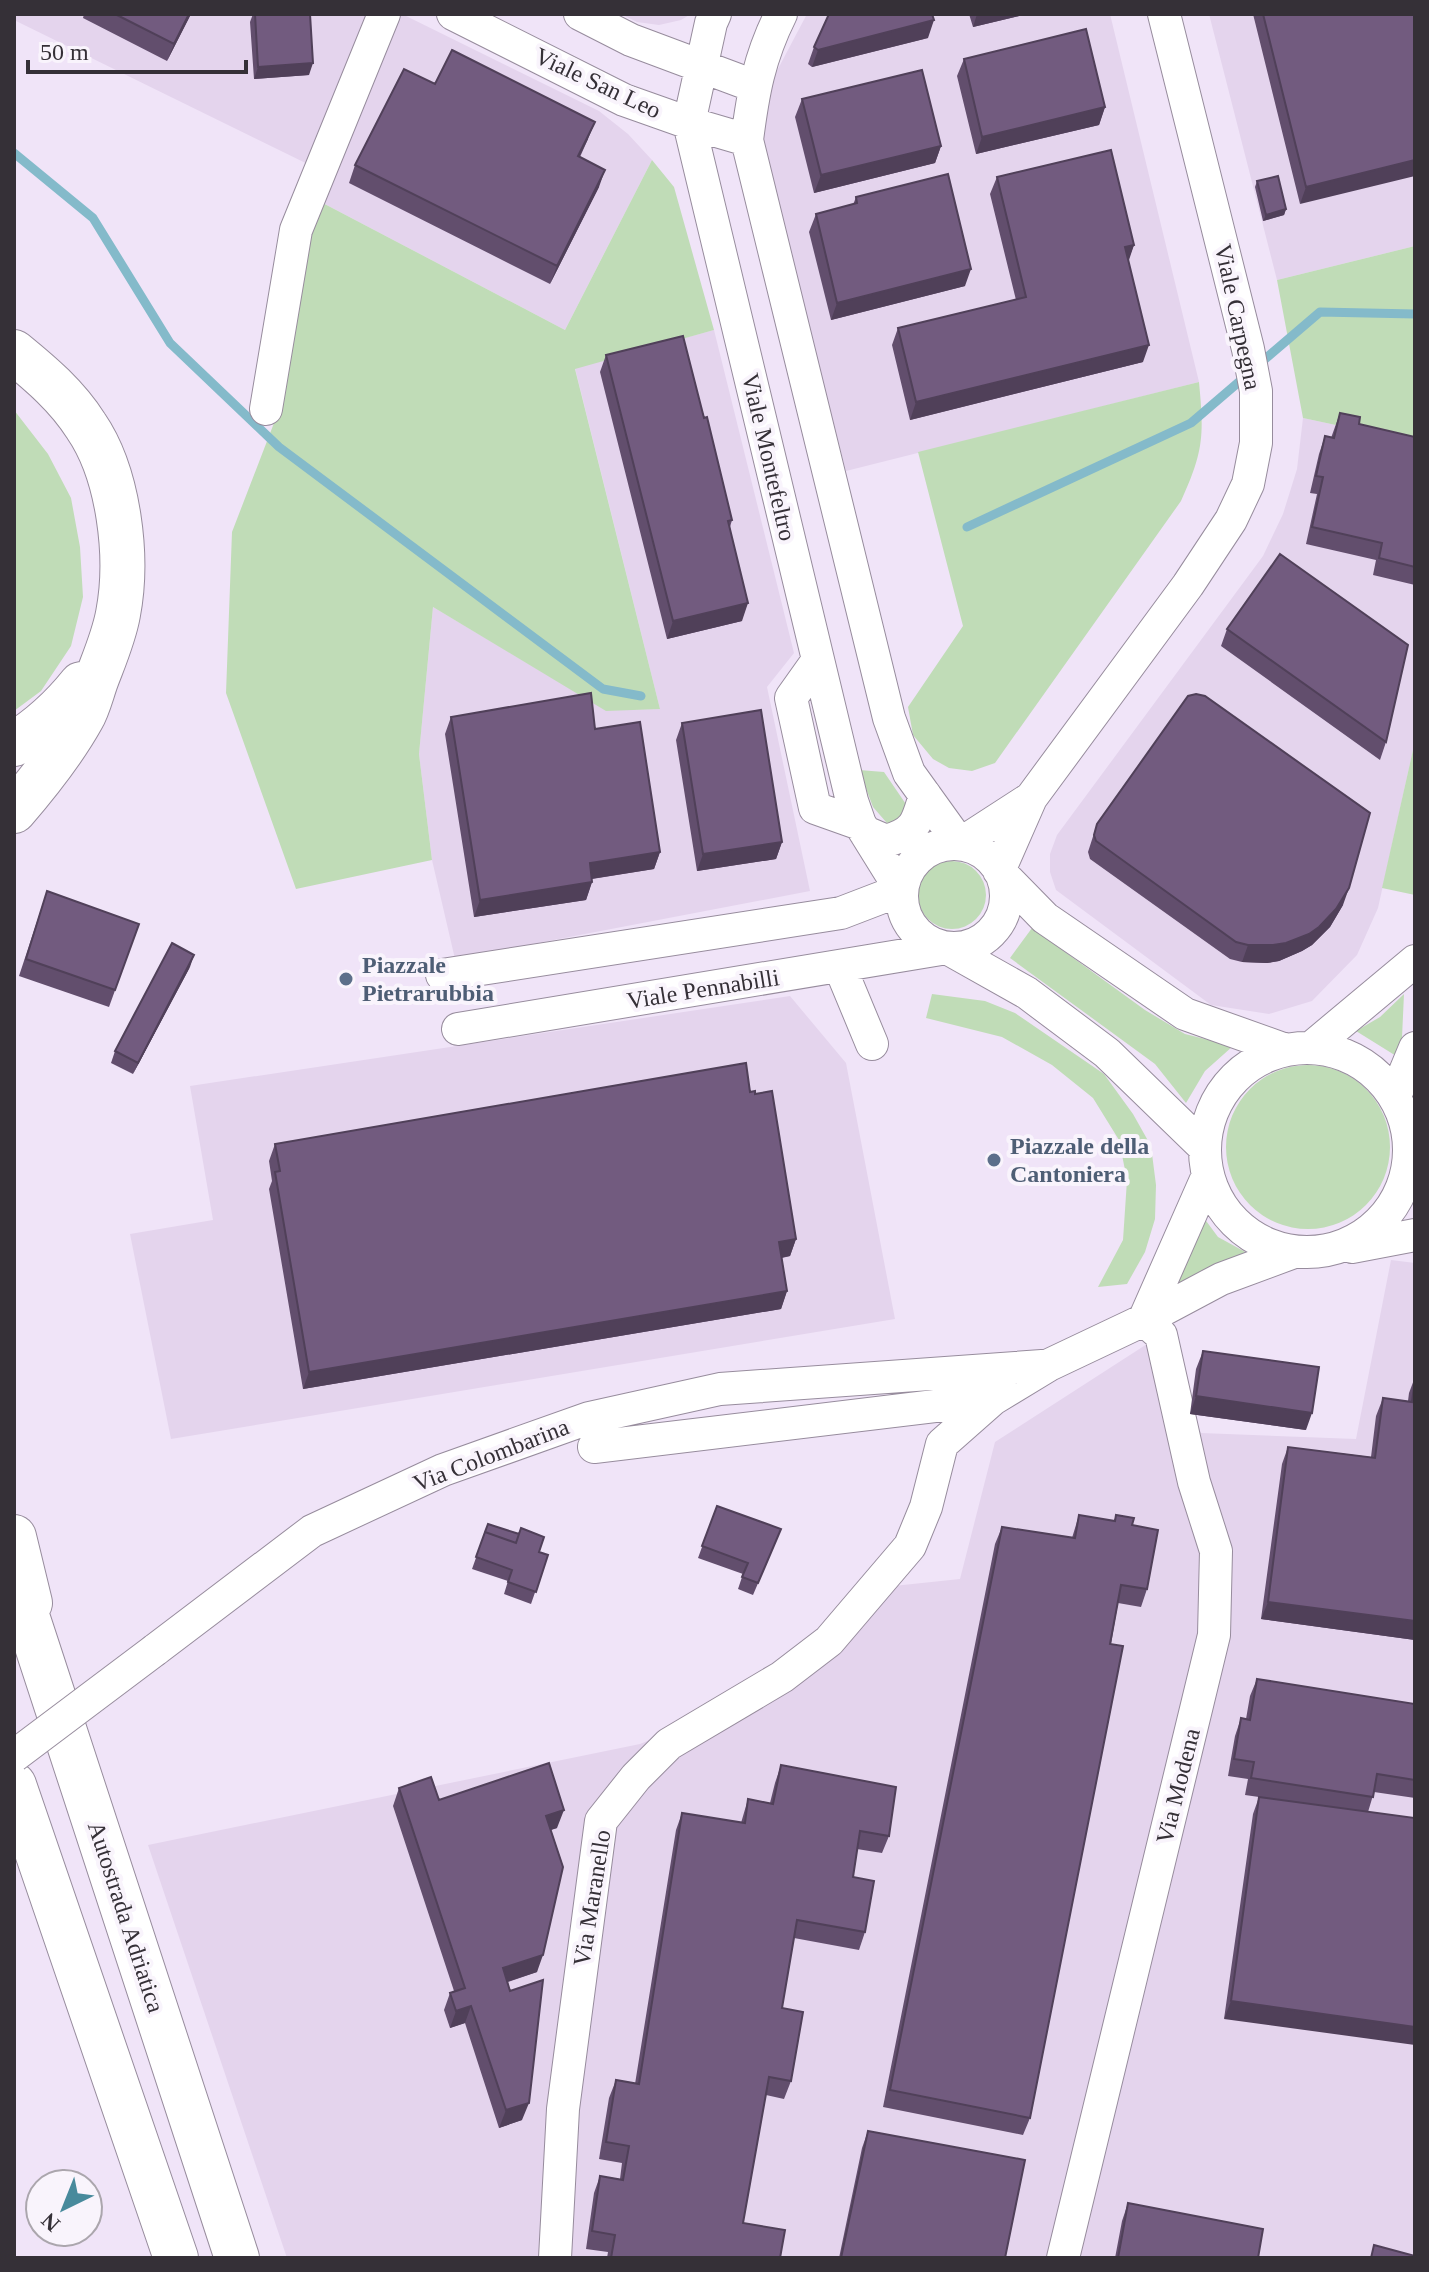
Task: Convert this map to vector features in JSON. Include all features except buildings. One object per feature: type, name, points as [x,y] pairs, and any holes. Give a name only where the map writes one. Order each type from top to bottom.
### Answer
[{"type":"highway","points":[[14,352],[51,381],[87,427],[108,472],[120,518],[123,558],[118,617],[83,716],[49,770],[14,811]]},
{"type":"highway","points":[[14,744],[39,729],[66,703],[107,651]]},
{"type":"highway","points":[[14,1537],[48,1679]]},
{"type":"highway","name":"Autostrada Adriatica","points":[[14,1576],[237,2258]]},
{"type":"highway","points":[[14,1785],[176,2258]]},
{"type":"street","points":[[266,409],[296,230],[384,14]]},
{"type":"street","name":"Viale San Leo","points":[[453,14],[624,100],[747,140]]},
{"type":"street","points":[[580,14],[631,40],[754,86]]},
{"type":"street","name":"Viale Montefeltro","points":[[715,14],[689,123],[852,801],[862,828],[901,890]]},
{"type":"street","points":[[781,14],[770,36],[754,86],[747,140],[846,505],[890,681],[889,718],[909,773],[960,844]]},
{"type":"street","name":"Viale Carpegna","points":[[999,871],[1031,798],[1188,585],[1231,520],[1248,484],[1256,443],[1256,391],[1248,349],[1164,14]]},
{"type":"street","points":[[862,828],[886,841],[902,836],[915,826],[925,795]]},
{"type":"street","name":"Viale Carpegna","points":[[960,844],[1031,798]]},
{"type":"street","points":[[999,871],[1005,886],[1001,919],[992,932],[979,942],[964,948],[931,944],[907,922],[901,890],[906,874],[915,861],[928,850],[943,845],[960,844],[976,849],[990,858],[1045,918],[1185,1014],[1299,1048],[1345,1054],[1373,1071],[1406,1117]]},
{"type":"street","points":[[442,975],[841,913],[901,890]]},
{"type":"street","points":[[947,948],[1027,993],[1107,1053],[1206,1162],[1219,1203],[1239,1226],[1265,1243],[1294,1252],[1329,1251],[1415,1235]]},
{"type":"street","name":"Viale Pennabilli","points":[[458,1029],[947,948]]},
{"type":"street","points":[[1144,1320],[1206,1162],[1211,1114],[1228,1084],[1254,1062],[1299,1048],[1415,961]]},
{"type":"street","points":[[840,967],[872,1044]]},
{"type":"street","points":[[1329,1251],[1360,1238],[1385,1217],[1403,1189],[1410,1156],[1406,1117],[1415,1048]]},
{"type":"street","name":"Via Colombarina","points":[[942,1444],[993,1399],[1049,1365],[1221,1279],[1294,1252]]},
{"type":"street","name":"Via Modena","points":[[1063,2258],[1214,1635],[1216,1551],[1194,1482],[1161,1335],[1144,1320]]},
{"type":"street","name":"Via Colombarina","points":[[14,1756],[312,1531],[443,1470],[589,1418],[720,1389],[1049,1365]]},
{"type":"street","name":"Via Colombarina","points":[[594,1447],[993,1399]]},
{"type":"street","name":"Via Maranello","points":[[555,2258],[563,2109],[601,1821],[636,1777],[669,1744],[782,1677],[829,1641],[910,1546],[926,1507],[942,1444]]},
{"type":"shaded area","points":[[14,14],[402,14],[599,111],[628,134],[652,160],[565,330],[317,200],[328,174],[14,20]]},
{"type":"shaded area","points":[[621,14],[691,14],[681,20],[659,25],[637,22]]},
{"type":"shaded area","points":[[807,14],[1110,14],[1199,382],[846,471],[762,145],[770,84]]},
{"type":"shaded area","points":[[1209,14],[1415,14],[1415,246],[1277,280]]},
{"type":"shaded area","points":[[714,330],[794,653],[767,687],[810,891],[455,959],[432,860],[419,754],[433,607],[606,710],[660,709],[575,368]]},
{"type":"shaded area","points":[[1303,418],[1415,442],[1415,741],[1378,908],[1357,955],[1312,1001],[1269,1014],[1211,1005],[1056,890],[1050,872],[1050,854],[1057,835],[1263,556],[1283,514],[1297,469]]},
{"type":"shaded area","points":[[790,996],[846,1063],[895,1319],[171,1439],[130,1234],[213,1220],[190,1086]]},
{"type":"shaded area","points":[[1391,1260],[1415,1263],[1415,2258],[287,2258],[148,1845],[640,1744],[771,1690],[884,1587],[960,1579],[995,1442],[1161,1335],[1201,1433],[1356,1439]]},
{"type":"green space","points":[[652,160],[674,187],[714,330],[575,369],[660,709],[606,711],[433,607],[419,754],[432,860],[296,889],[226,693],[232,532],[274,423],[302,248],[317,200],[565,330]]},
{"type":"green space","points":[[1415,246],[1415,442],[1303,418],[1277,280]]},
{"type":"green space","points":[[1199,382],[1202,416],[1200,443],[1181,501],[995,763],[972,771],[949,768],[933,759],[913,735],[908,707],[963,626],[918,452]]},
{"type":"green space","points":[[14,410],[48,454],[71,498],[80,547],[83,597],[71,646],[41,691],[14,711]]},
{"type":"green space","points":[[1415,741],[1415,895],[1382,888]]},
{"type":"green space","points":[[859,770],[884,772],[912,813],[893,830],[873,807]]},
{"type":"green space","points":[[959,861],[980,876],[986,895],[984,908],[976,919],[959,929],[945,929],[928,919],[920,908],[918,888],[928,871],[939,863]]},
{"type":"green space","points":[[1032,928],[1145,1010],[1185,1034],[1233,1046],[1205,1071],[1186,1103],[1155,1064],[1010,958]]},
{"type":"green space","points":[[932,994],[985,1001],[1015,1013],[1104,1074],[1133,1114],[1151,1146],[1156,1185],[1155,1219],[1145,1252],[1127,1284],[1098,1287],[1123,1240],[1127,1180],[1119,1140],[1093,1098],[1052,1065],[1002,1037],[926,1018]]},
{"type":"green space","points":[[1404,994],[1401,1059],[1356,1031],[1380,1017]]},
{"type":"green space","points":[[1308,1065],[1340,1071],[1366,1089],[1384,1115],[1390,1147],[1384,1179],[1366,1205],[1340,1223],[1308,1229],[1276,1223],[1250,1205],[1232,1179],[1226,1147],[1232,1115],[1250,1089],[1276,1071]]},
{"type":"green space","points":[[1198,1210],[1218,1237],[1249,1254],[1172,1292]]},
{"type":"waterway","points":[[14,153],[93,218],[170,343],[279,447],[603,689],[641,696]]},
{"type":"waterway","points":[[1258,365],[1320,312],[1415,314]]},
{"type":"waterway","points":[[967,527],[1191,423],[1247,375]]},
{"type":"place","name":"Piazzale Pietrarubbia","points":[[346,979]]},
{"type":"place","name":"Piazzale della Cantoniera","points":[[994,1160]]}]
